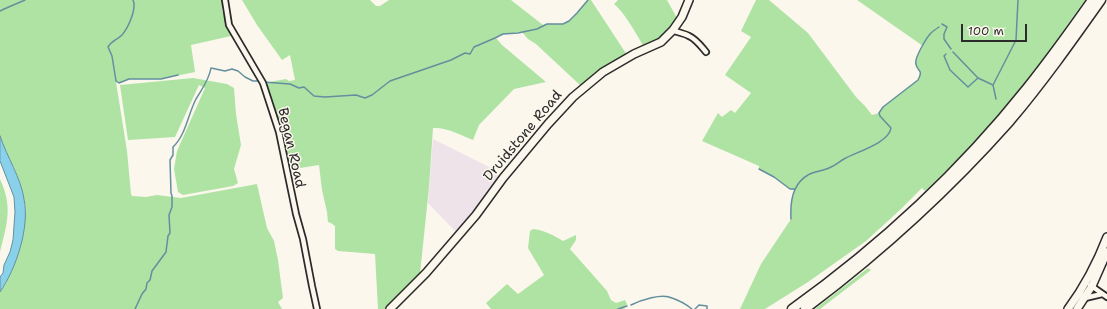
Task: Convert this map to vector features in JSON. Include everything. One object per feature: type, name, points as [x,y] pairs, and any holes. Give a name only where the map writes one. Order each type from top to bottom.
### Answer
[{"type":"highway","points":[[792,309],[876,244],[921,203],[960,164],[988,134],[1026,89],[1092,0]]},
{"type":"highway","points":[[805,309],[892,240],[968,167],[1035,90],[1101,0]]},
{"type":"street","name":"Began Road","points":[[225,0],[229,25],[263,83],[279,132],[317,309]]},
{"type":"street","name":"Druidstone Road","points":[[390,309],[426,273],[476,215],[503,178],[548,124],[573,97],[603,72],[634,54],[661,42],[673,30],[682,17],[689,0]]},
{"type":"street","points":[[673,30],[689,35],[706,52]]},
{"type":"street","points":[[1078,309],[1085,298],[1096,263],[1107,237]]},
{"type":"street","points":[[1068,309],[1100,271],[1107,252]]},
{"type":"street","points":[[1089,285],[1107,297]]},
{"type":"street","points":[[1085,298],[1102,294]]},
{"type":"shaded area","points":[[433,139],[489,167],[493,173],[500,177],[457,233],[428,203]]},
{"type":"green space","points":[[0,0],[222,0],[222,10],[231,36],[191,45],[195,72],[161,79],[129,79],[119,83],[116,82],[127,151],[131,194],[132,196],[146,197],[157,195],[181,198],[257,184],[267,228],[274,241],[278,260],[283,298],[278,302],[282,309],[0,309],[0,292],[6,283],[17,256],[26,210],[24,198],[15,170],[3,146],[0,136]]},
{"type":"green space","points":[[242,0],[370,0],[376,6],[380,6],[389,0],[511,0],[543,25],[566,23],[588,0],[591,0],[627,55],[599,72],[581,86],[522,32],[503,34],[496,38],[502,45],[546,82],[514,89],[479,125],[473,140],[448,130],[433,128],[429,187],[420,274],[386,309],[378,309],[375,254],[338,251],[335,249],[335,226],[328,222],[319,165],[288,170],[266,85],[269,82],[286,79],[289,81],[295,80],[290,55],[282,60],[257,25]]},
{"type":"green space","points":[[618,0],[667,0],[678,20],[660,40],[644,47],[626,18],[614,4]]},
{"type":"green space","points":[[756,0],[769,0],[808,33],[856,97],[872,115],[879,113],[883,107],[918,80],[920,72],[915,65],[915,62],[917,55],[923,46],[857,0],[1085,0],[1043,59],[1011,100],[969,147],[925,191],[922,188],[866,241],[808,282],[765,309],[740,309],[761,264],[791,219],[791,205],[795,190],[790,189],[774,177],[759,169],[759,166],[702,141],[718,113],[722,117],[731,110],[735,113],[751,93],[725,75],[751,37],[741,31]]},
{"type":"green space","points":[[193,78],[227,84],[234,88],[241,145],[234,169],[238,183],[233,186],[183,195],[178,192],[174,169],[177,151],[205,88],[199,85],[175,137],[128,140],[120,85]]},
{"type":"green space","points":[[0,179],[8,207],[8,216],[0,252]]},
{"type":"green space","points":[[533,229],[541,230],[563,241],[576,235],[576,240],[570,249],[607,291],[611,300],[616,303],[625,300],[627,304],[624,309],[491,309],[486,303],[507,284],[518,294],[544,275],[528,248],[530,231]]},
{"type":"green space","points":[[868,268],[871,270],[820,309],[815,309]]},
{"type":"water","points":[[0,136],[20,183],[24,199],[25,222],[16,260],[6,283],[0,292],[0,277],[3,273],[4,265],[10,252],[13,240],[15,212],[14,197],[0,161]]},
{"type":"waterway","points":[[0,11],[25,0]]},
{"type":"waterway","points":[[133,0],[133,13],[127,28],[122,35],[108,47],[112,56],[116,81],[119,83],[129,79],[161,79],[178,75]]},
{"type":"waterway","points":[[263,82],[290,84],[299,88],[304,87],[314,96],[325,97],[356,95],[365,98],[372,95],[390,81],[451,60],[465,53],[470,54],[474,47],[503,34],[537,29],[547,24],[563,24],[569,21],[588,0]]},
{"type":"waterway","points":[[996,99],[993,85],[1016,40],[1018,0]]},
{"type":"waterway","points":[[942,24],[947,27],[944,34],[944,39],[951,49]]},
{"type":"waterway","points":[[791,219],[793,194],[798,183],[810,174],[835,165],[844,159],[878,143],[889,133],[891,128],[879,113],[883,107],[918,80],[920,72],[916,64],[917,57],[929,35],[939,27]]},
{"type":"waterway","points":[[953,52],[978,78],[993,85]]},
{"type":"waterway","points":[[946,54],[944,56],[950,70],[968,87],[978,78]]},
{"type":"waterway","points":[[135,309],[146,289],[152,271],[166,252],[168,236],[170,233],[169,215],[172,207],[170,160],[173,155],[173,147],[181,137],[193,105],[207,80],[211,68],[225,71],[232,69],[238,71],[253,81],[260,81]]},
{"type":"waterway","points":[[759,169],[774,177],[790,189],[795,189]]},
{"type":"waterway","points":[[631,305],[646,299],[663,296],[677,300],[692,309]]},
{"type":"waterway","points":[[695,309],[699,305],[707,306],[707,309]]},
{"type":"waterway","points":[[618,309],[627,306]]}]
